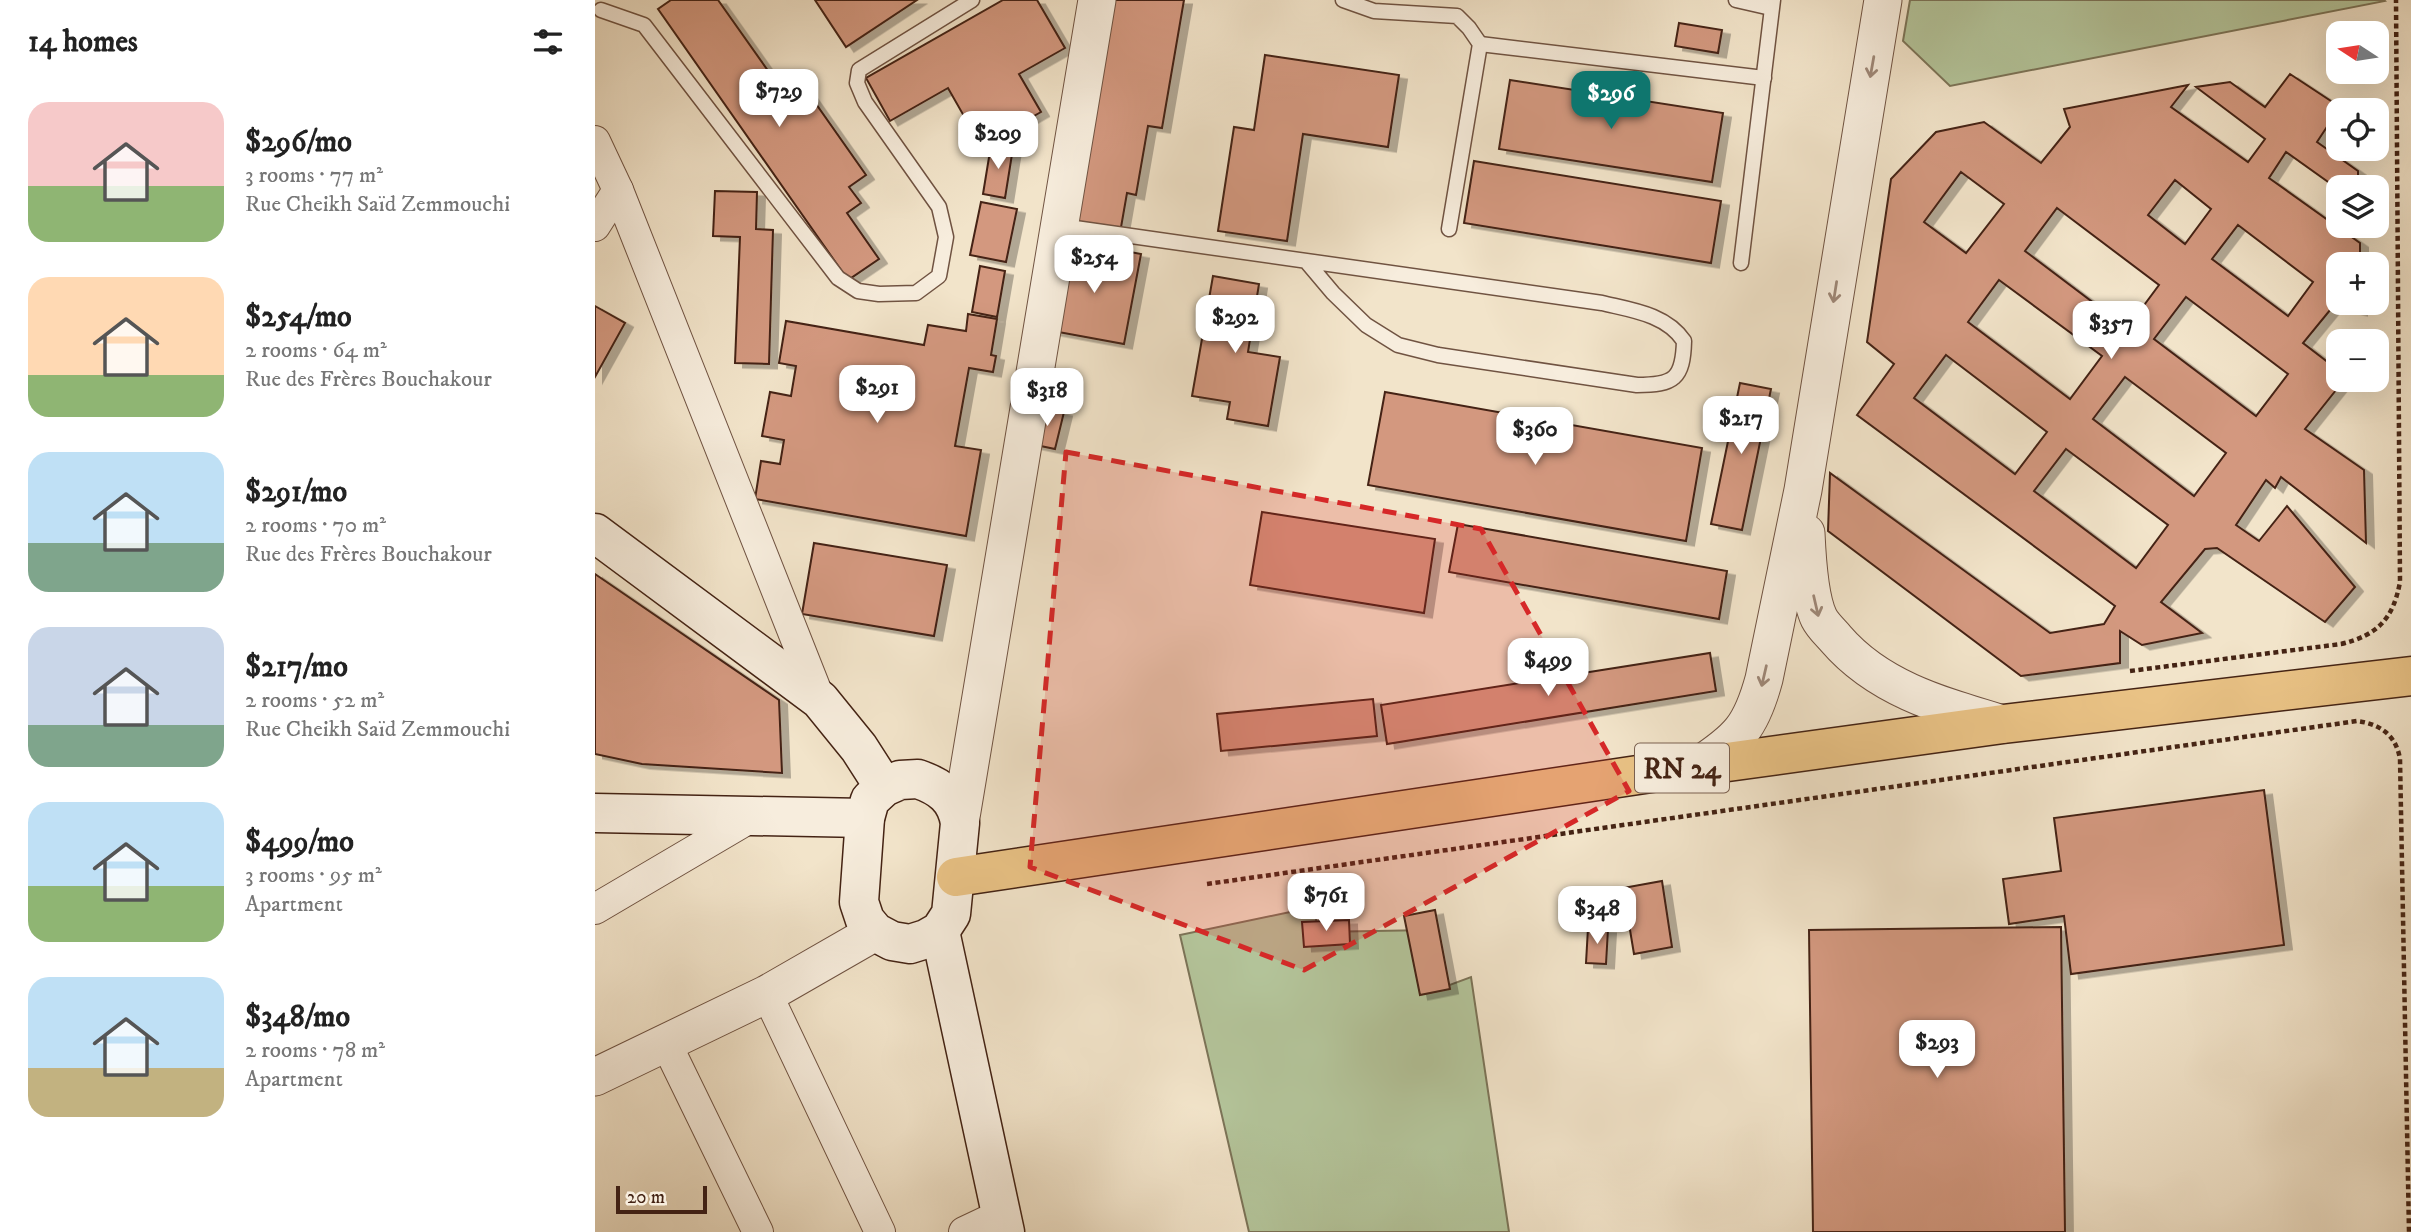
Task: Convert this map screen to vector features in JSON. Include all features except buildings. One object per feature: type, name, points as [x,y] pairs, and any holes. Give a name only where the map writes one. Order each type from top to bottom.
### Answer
[{"type":"main road","points":[[595,533],[820,701],[859,748],[874,802],[859,902],[865,920],[875,932],[892,942],[910,944],[926,939],[940,930],[951,914],[960,823],[958,809],[947,793],[918,779],[900,780],[874,802],[753,817],[599,809]]},
{"type":"main road","name":"RN 24","points":[[956,877],[1698,766],[2003,724],[2411,676]]},
{"type":"main road","points":[[940,930],[1002,1223]]},
{"type":"street","points":[[960,823],[1097,0]]},
{"type":"street","points":[[1698,766],[1727,747],[1745,729],[1757,704],[1803,490],[1883,0]]},
{"type":"street","points":[[595,141],[618,190],[820,701]]},
{"type":"street","points":[[595,226],[618,190]]},
{"type":"street","points":[[1803,490],[1808,571],[1819,619],[1850,655],[1878,677],[1906,692],[2003,724]]},
{"type":"street","points":[[595,909],[753,817]]},
{"type":"street","points":[[595,1077],[767,994],[875,932]]},
{"type":"street","points":[[767,994],[880,1232]]},
{"type":"street","points":[[666,1044],[758,1232]]},
{"type":"street","points":[[964,1232],[1002,1223]]},
{"type":"lane","points":[[601,10],[644,25],[838,278],[858,291],[879,294],[916,293],[939,275],[946,237],[939,207],[865,102],[857,83],[859,70],[972,0]]},
{"type":"lane","points":[[1343,0],[1374,11],[1457,16],[1480,44],[1449,229]]},
{"type":"lane","points":[[1736,0],[1772,4],[1741,263]]},
{"type":"lane","points":[[1480,44],[1764,78]]},
{"type":"lane","points":[[1061,226],[1602,303],[1646,313],[1677,330],[1684,341],[1680,370],[1673,378],[1658,385],[1637,385],[1438,355],[1398,345],[1366,325],[1333,293],[1306,261]]},
{"type":"path","points":[[2122,672],[2328,646],[2360,639],[2375,630],[2391,614],[2400,582],[2396,0]]},
{"type":"path","points":[[1207,884],[2357,721],[2368,723],[2392,737],[2398,747],[2400,759],[2409,1232]]},
{"type":"highlighted area","points":[[1066,452],[1481,529],[1629,791],[1304,970],[1030,867]]},
{"type":"green space","points":[[1910,0],[2385,1],[1950,86],[1903,41]]},
{"type":"green space","points":[[1314,907],[1318,932],[1430,930],[1439,989],[1471,977],[1509,1232],[1249,1232],[1180,935]]}]
